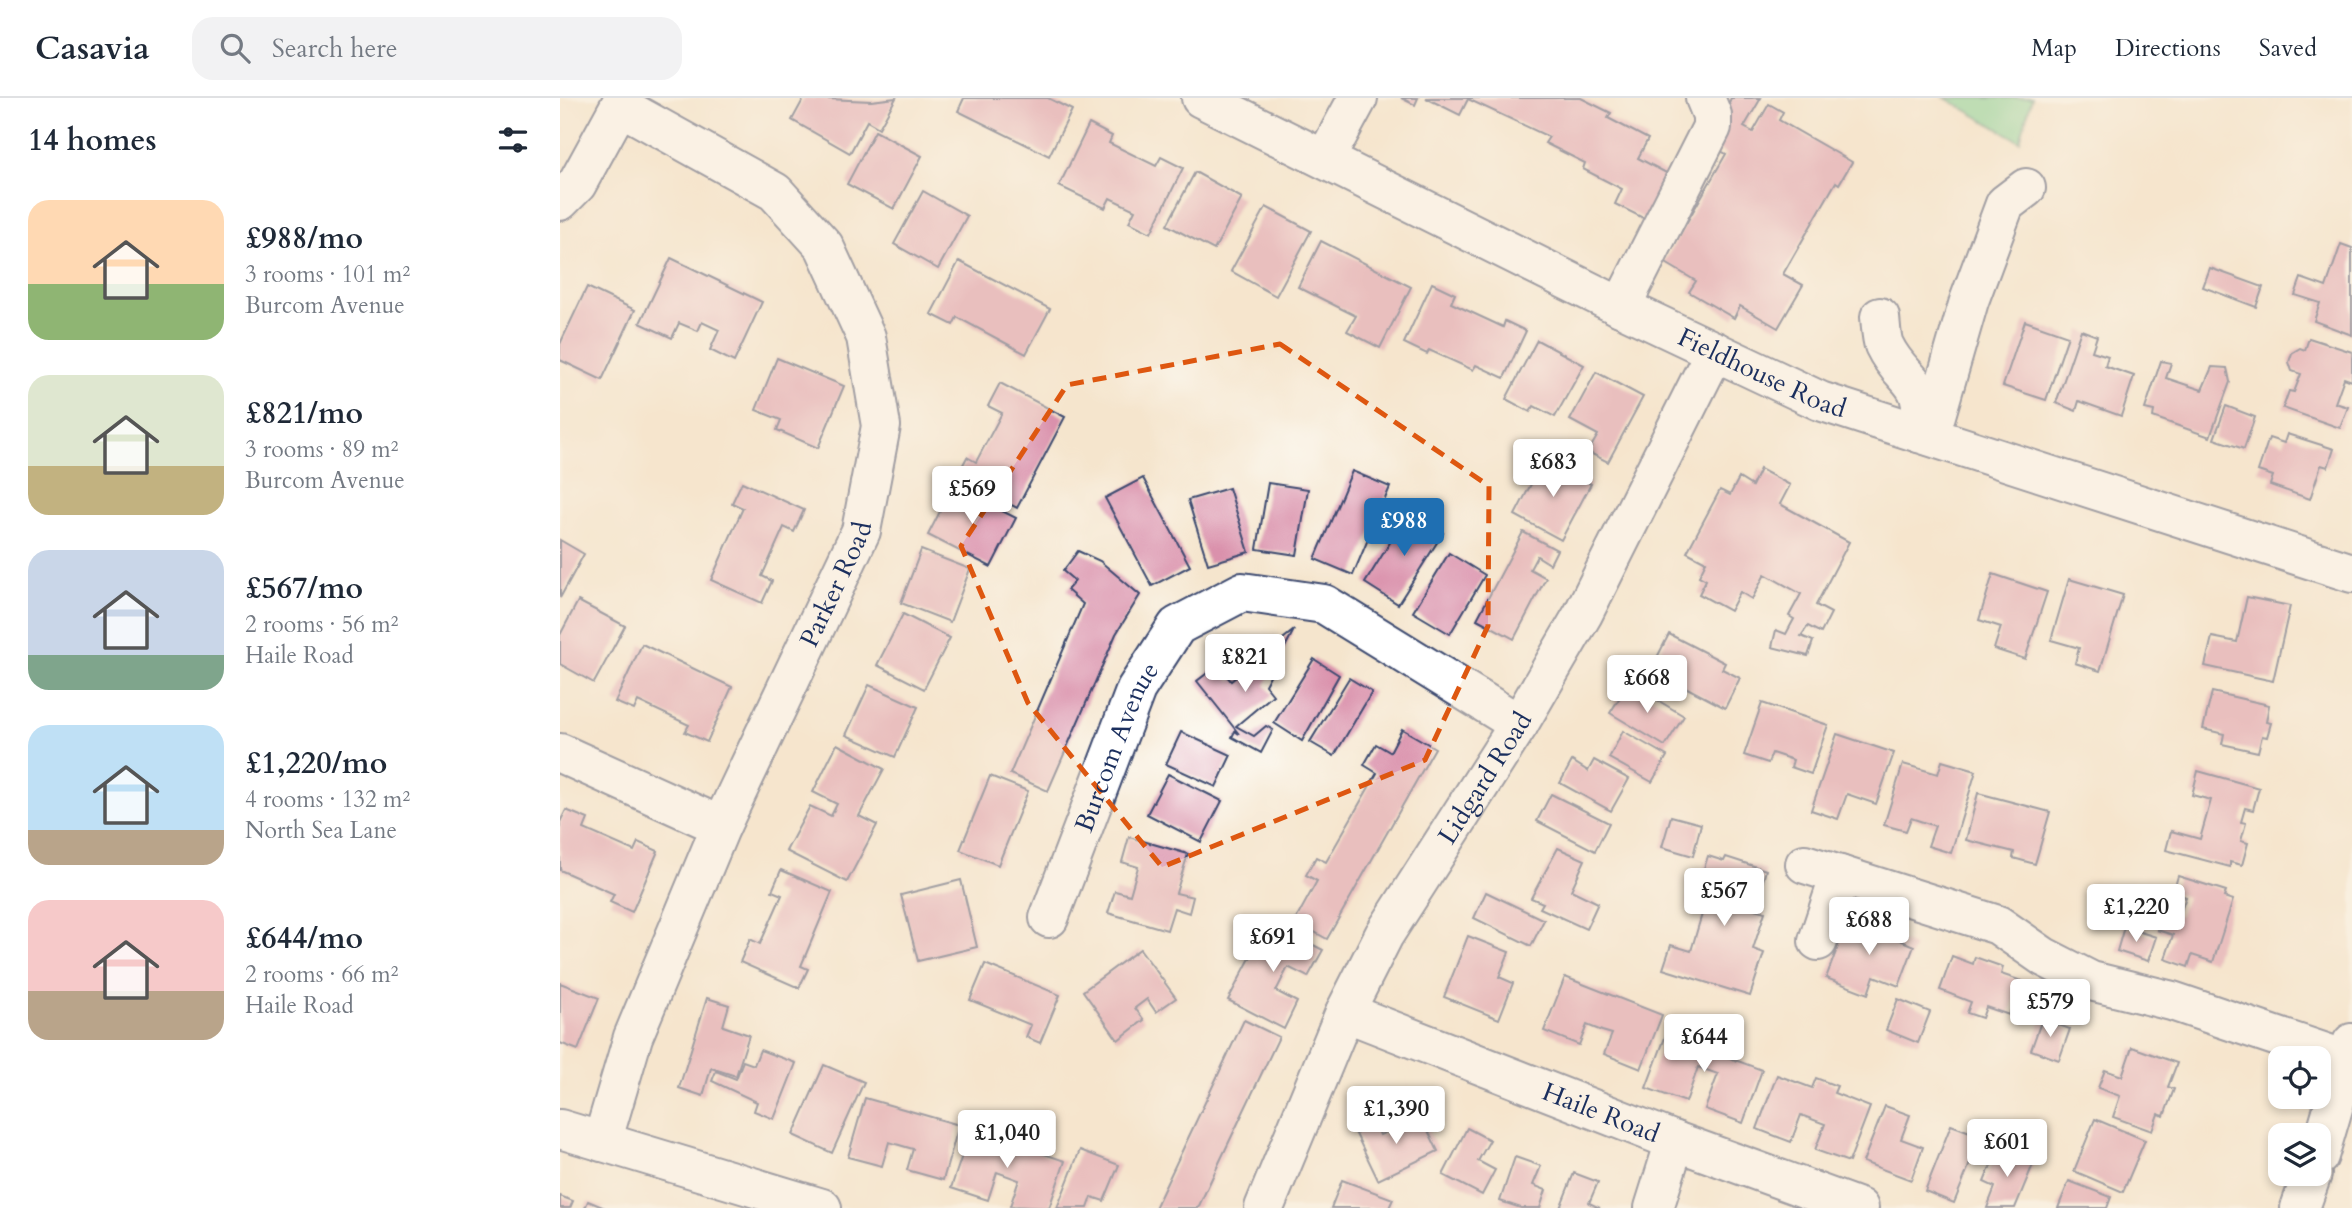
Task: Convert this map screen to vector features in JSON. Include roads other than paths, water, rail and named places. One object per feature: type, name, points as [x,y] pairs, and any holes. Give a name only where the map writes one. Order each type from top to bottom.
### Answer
[{"type":"street","name":"Fieldhouse Road","points":[[1202,98],[1621,306],[1820,401],[2352,573]]},
{"type":"street","points":[[1325,159],[1358,98]]},
{"type":"street","points":[[1621,306],[1712,127],[1712,115],[1705,98]]},
{"type":"street","points":[[560,201],[577,184],[622,102]]},
{"type":"street","name":"Parker Road","points":[[602,1142],[633,1037],[721,826],[861,531],[881,426],[866,337],[824,246],[775,192],[622,102]]},
{"type":"street","points":[[1925,434],[1969,301],[2005,204],[2026,188]]},
{"type":"street","points":[[1880,317],[1884,344],[1919,391],[1924,407],[1925,434]]},
{"type":"street","name":"Lidgard Road","points":[[1264,1208],[1345,1012],[1384,935],[1519,724],[1583,614],[1715,351]]},
{"type":"street","name":"Burcom Avenue","points":[[1049,918],[1136,689],[1177,626],[1242,592],[1324,604],[1519,724]]},
{"type":"street","points":[[560,753],[721,826]]},
{"type":"street","points":[[1818,941],[1822,869],[1998,925],[2044,957],[2091,981],[2351,1052],[2329,1123]]},
{"type":"street","name":"Haile Road","points":[[1345,1012],[1859,1208]]},
{"type":"street","points":[[560,1129],[822,1208]]},
{"type":"street","points":[[1654,1208],[1675,1140]]},
{"type":"street","points":[[2300,1208],[2308,1186]]}]
